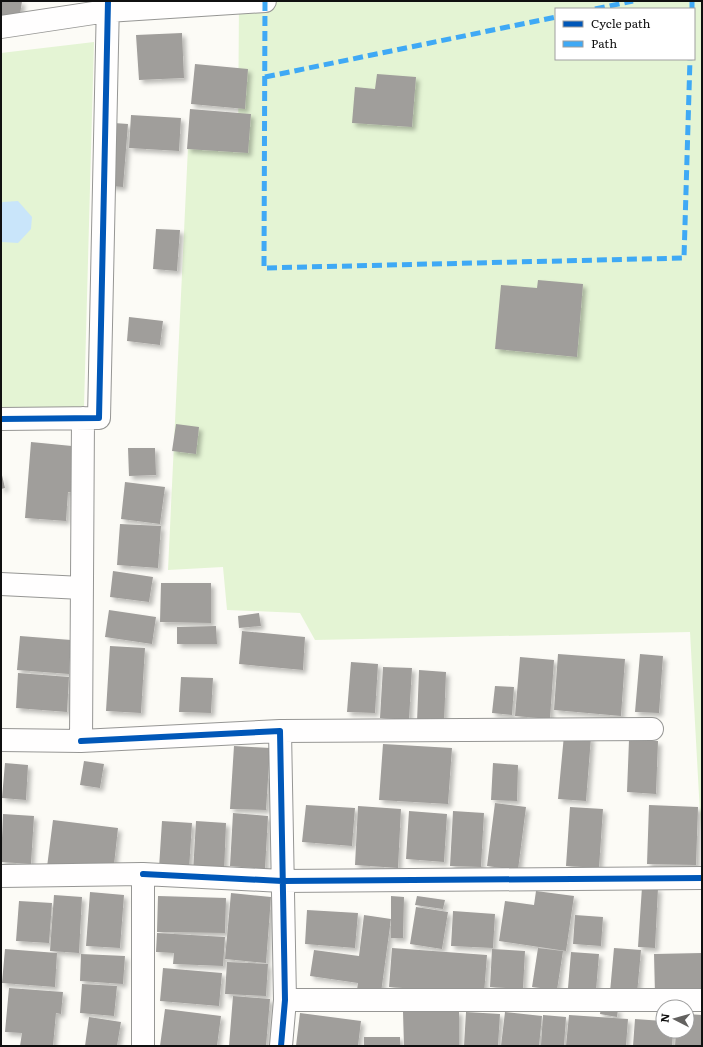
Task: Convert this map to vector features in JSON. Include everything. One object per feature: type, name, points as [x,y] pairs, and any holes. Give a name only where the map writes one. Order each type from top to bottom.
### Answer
[{"type":"street","points":[[1,27],[108,6],[265,1]]},
{"type":"street","points":[[1,419],[99,418],[108,6]]},
{"type":"street","points":[[81,741],[83,418]]},
{"type":"street","points":[[1,584],[82,588]]},
{"type":"street","points":[[1,740],[81,741],[280,731],[652,729]]},
{"type":"street","points":[[280,731],[285,1000],[281,1046]]},
{"type":"street","points":[[142,874],[143,1046]]},
{"type":"street","points":[[1,876],[142,874],[282,881],[702,878]]},
{"type":"street","points":[[285,1000],[702,1000]]},
{"type":"green space","points":[[239,1],[702,1],[702,850],[690,632],[315,640],[300,613],[227,610],[223,567],[168,570],[188,147],[238,145]]},
{"type":"green space","points":[[94,42],[84,407],[1,408],[1,53]]},
{"type":"water","points":[[18,201],[32,217],[31,229],[18,243],[2,242],[1,203]]},
{"type":"building","points":[[1,1],[22,1],[19,22],[1,19]]},
{"type":"building","points":[[182,33],[184,78],[139,80],[136,35]]},
{"type":"building","points":[[195,64],[248,69],[245,109],[191,104]]},
{"type":"building","points":[[377,74],[416,77],[412,127],[352,123],[355,87],[375,89]]},
{"type":"building","points":[[190,109],[251,114],[248,153],[187,149]]},
{"type":"building","points":[[131,115],[181,118],[179,151],[129,148]]},
{"type":"building","points":[[114,123],[128,124],[123,187],[109,186]]},
{"type":"building","points":[[156,229],[180,230],[177,271],[153,269]]},
{"type":"building","points":[[538,280],[583,284],[577,357],[495,349],[501,285],[537,288]]},
{"type":"building","points":[[129,317],[163,321],[160,345],[127,341]]},
{"type":"building","points":[[176,424],[199,427],[196,454],[172,451]]},
{"type":"building","points":[[31,442],[82,447],[78,493],[68,492],[66,521],[25,518]]},
{"type":"building","points":[[128,448],[155,448],[156,475],[129,476]]},
{"type":"building","points":[[1,471],[5,488],[1,489]]},
{"type":"building","points":[[125,482],[165,487],[160,524],[121,519]]},
{"type":"building","points":[[120,524],[161,526],[158,568],[117,565]]},
{"type":"building","points":[[113,571],[153,577],[149,602],[110,597]]},
{"type":"building","points":[[161,583],[211,583],[211,623],[160,622]]},
{"type":"building","points":[[109,610],[156,617],[152,644],[105,637]]},
{"type":"building","points":[[259,613],[261,626],[239,628],[238,616]]},
{"type":"building","points":[[216,626],[217,644],[177,644],[177,627]]},
{"type":"building","points":[[242,631],[305,637],[303,670],[239,664]]},
{"type":"building","points":[[20,636],[71,640],[69,674],[17,670]]},
{"type":"building","points":[[110,646],[145,648],[141,713],[106,711]]},
{"type":"building","points":[[558,654],[625,659],[621,716],[554,710]]},
{"type":"building","points":[[640,654],[663,656],[659,713],[635,712]]},
{"type":"building","points":[[520,657],[554,660],[550,719],[515,716]]},
{"type":"building","points":[[351,662],[378,664],[375,713],[347,712]]},
{"type":"building","points":[[383,667],[412,668],[409,720],[380,718]]},
{"type":"building","points":[[419,670],[446,672],[444,724],[417,722]]},
{"type":"building","points":[[18,673],[69,677],[67,712],[16,708]]},
{"type":"building","points":[[181,677],[213,678],[211,713],[179,712]]},
{"type":"building","points":[[495,686],[514,687],[512,715],[492,713]]},
{"type":"building","points":[[564,735],[591,737],[586,801],[558,799]]},
{"type":"building","points":[[629,740],[658,741],[656,794],[627,792]]},
{"type":"building","points":[[383,744],[452,748],[448,804],[379,800]]},
{"type":"building","points":[[234,746],[270,748],[266,810],[230,809]]},
{"type":"building","points":[[84,761],[104,764],[100,788],[80,785]]},
{"type":"building","points":[[5,763],[28,765],[26,800],[2,798]]},
{"type":"building","points":[[493,763],[518,765],[517,801],[491,800]]},
{"type":"building","points":[[495,803],[526,807],[518,870],[487,866]]},
{"type":"building","points":[[306,805],[355,808],[352,846],[302,842]]},
{"type":"building","points":[[649,805],[698,807],[696,865],[647,864]]},
{"type":"building","points":[[358,806],[401,809],[398,868],[355,865]]},
{"type":"building","points":[[570,807],[603,809],[599,868],[566,866]]},
{"type":"building","points":[[409,811],[447,814],[444,862],[406,859]]},
{"type":"building","points":[[453,811],[484,813],[481,867],[450,866]]},
{"type":"building","points":[[233,813],[268,816],[265,869],[230,866]]},
{"type":"building","points":[[3,814],[34,816],[31,864],[1,862]]},
{"type":"building","points":[[53,820],[118,828],[113,874],[47,867]]},
{"type":"building","points":[[162,821],[192,823],[189,870],[159,868]]},
{"type":"building","points":[[196,821],[226,823],[224,874],[193,872]]},
{"type":"building","points":[[642,887],[658,888],[655,948],[638,947]]},
{"type":"building","points":[[536,891],[574,896],[566,951],[499,941],[505,901],[534,905]]},
{"type":"building","points":[[90,892],[124,895],[120,948],[86,946]]},
{"type":"building","points":[[231,893],[271,897],[266,963],[225,959]]},
{"type":"building","points":[[54,895],[82,897],[79,953],[50,951]]},
{"type":"building","points":[[158,896],[226,898],[225,933],[157,932]]},
{"type":"building","points":[[391,896],[404,897],[403,938],[391,938]]},
{"type":"building","points":[[417,896],[445,900],[443,909],[415,905]]},
{"type":"building","points":[[19,901],[52,903],[49,943],[16,941]]},
{"type":"building","points":[[416,907],[448,912],[442,949],[410,944]]},
{"type":"building","points":[[307,910],[358,913],[355,948],[305,944]]},
{"type":"building","points":[[453,911],[495,914],[493,948],[451,946]]},
{"type":"building","points":[[364,915],[391,919],[381,993],[357,990],[358,983],[310,976],[314,950],[359,956]]},
{"type":"building","points":[[575,915],[603,917],[601,946],[573,944]]},
{"type":"building","points":[[157,933],[225,937],[223,966],[173,964],[174,953],[156,952]]},
{"type":"building","points":[[392,948],[487,955],[484,994],[389,987]]},
{"type":"building","points":[[538,948],[563,951],[557,990],[532,987]]},
{"type":"building","points":[[614,948],[641,950],[637,994],[610,992]]},
{"type":"building","points":[[5,949],[57,953],[55,987],[2,983]]},
{"type":"building","points":[[492,949],[525,951],[523,989],[490,987]]},
{"type":"building","points":[[571,952],[599,954],[596,991],[568,988]]},
{"type":"building","points":[[702,953],[702,993],[655,994],[654,954]]},
{"type":"building","points":[[81,954],[125,956],[123,984],[80,981]]},
{"type":"building","points":[[227,962],[268,964],[266,996],[225,994]]},
{"type":"building","points":[[163,968],[222,973],[219,1006],[160,1001]]},
{"type":"building","points":[[82,984],[117,986],[114,1016],[80,1013]]},
{"type":"building","points":[[9,988],[63,992],[61,1014],[56,1013],[53,1046],[20,1046],[22,1033],[5,1032]]},
{"type":"building","points":[[233,996],[270,999],[266,1046],[229,1046]]},
{"type":"building","points":[[601,1007],[618,1009],[617,1017],[600,1014]]},
{"type":"building","points":[[165,1009],[221,1016],[217,1046],[160,1046]]},
{"type":"building","points":[[459,1011],[459,1046],[404,1046],[403,1012]]},
{"type":"building","points":[[466,1012],[500,1014],[498,1046],[464,1046]]},
{"type":"building","points":[[505,1012],[542,1016],[539,1046],[501,1046]]},
{"type":"building","points":[[300,1013],[361,1021],[358,1046],[296,1046]]},
{"type":"building","points":[[543,1015],[566,1017],[564,1046],[541,1045]]},
{"type":"building","points":[[569,1015],[628,1019],[626,1046],[566,1046]]},
{"type":"building","points":[[695,1015],[702,1015],[702,1046],[675,1046],[675,1039],[695,1039]]},
{"type":"building","points":[[89,1017],[121,1022],[117,1046],[85,1046]]},
{"type":"building","points":[[635,1019],[655,1020],[655,1039],[672,1039],[672,1046],[633,1046]]},
{"type":"building","points":[[364,1037],[400,1037],[400,1046],[364,1046]]},
{"type":"marked path","points":[[265,1],[264,268],[684,258],[690,60]]},
{"type":"marked path","points":[[600,8],[633,1]]},
{"type":"marked path","points":[[692,1],[692,8]]},
{"type":"marked path","points":[[265,77],[555,17]]},
{"type":"cycle path","points":[[1,419],[99,418],[108,1]]},
{"type":"cycle path","points":[[81,741],[280,731],[285,1000],[281,1046]]},
{"type":"cycle path","points":[[143,874],[282,881],[702,878]]}]
